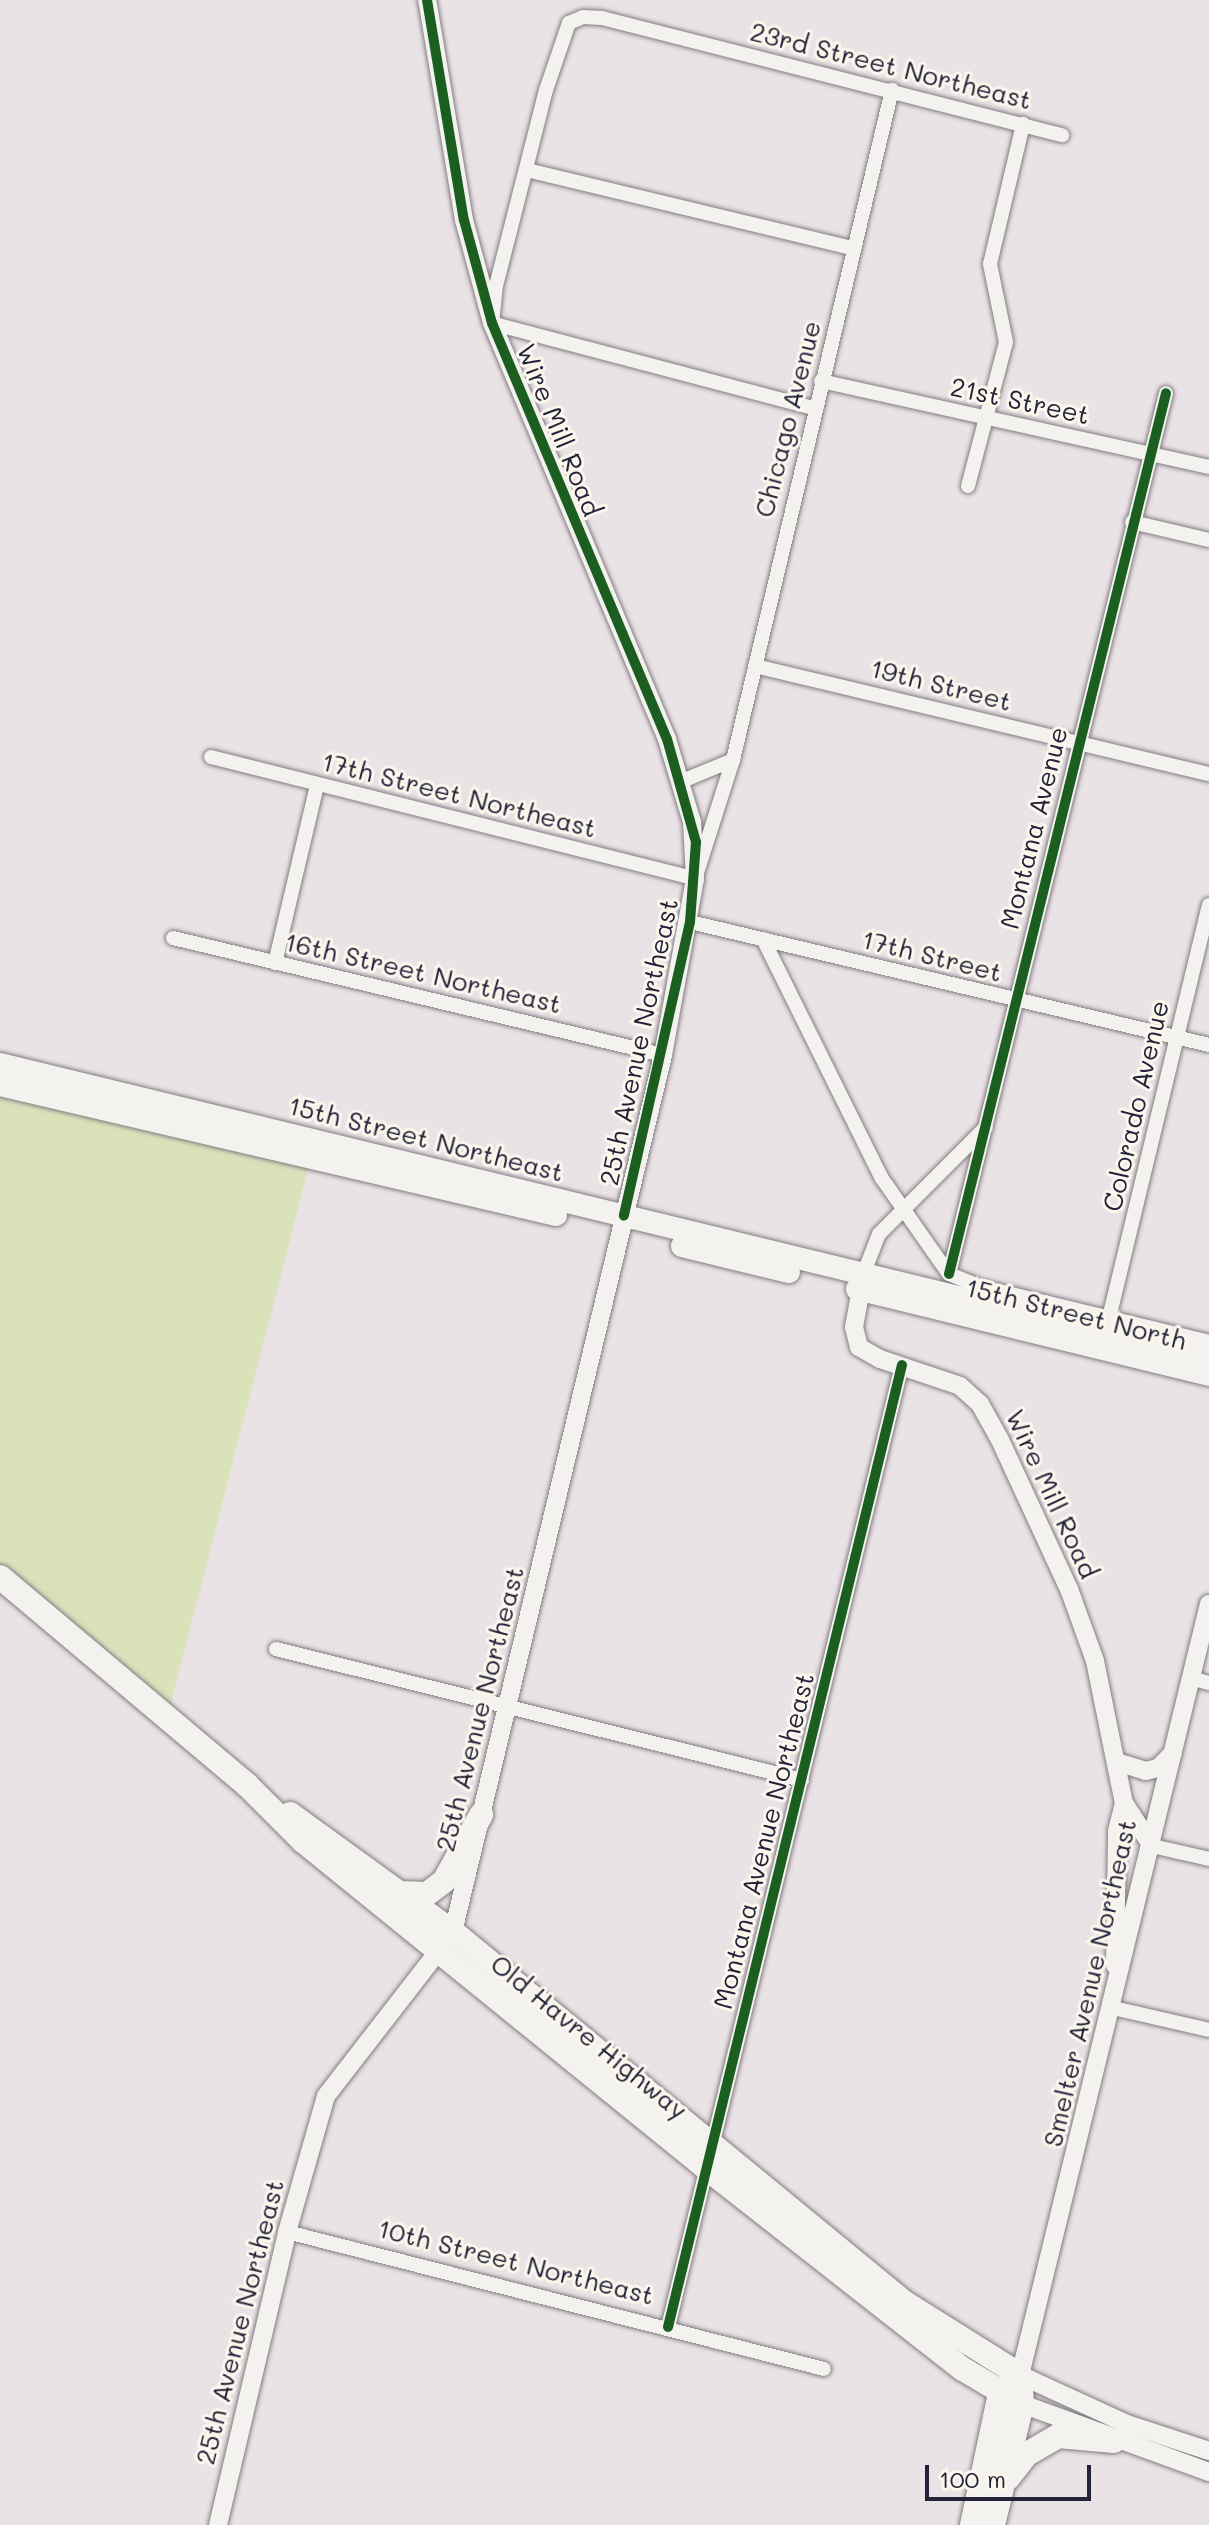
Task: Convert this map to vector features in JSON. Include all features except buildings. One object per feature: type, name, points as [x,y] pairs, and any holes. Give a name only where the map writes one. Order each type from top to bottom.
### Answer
[{"type":"highway","name":"Old Havre Highway","points":[[0,1577],[247,1785],[400,1893],[447,1943]]},
{"type":"highway","name":"Old Havre Highway","points":[[247,1785],[303,1841],[447,1943],[707,2156],[893,2316],[1011,2398]]},
{"type":"highway","points":[[400,1893],[427,1894],[444,1881],[481,1815]]},
{"type":"highway","name":"Old Havre Highway","points":[[707,2156],[905,2303],[1020,2375]]},
{"type":"highway","points":[[972,2525],[1020,2375]]},
{"type":"highway","points":[[993,2525],[1011,2398]]},
{"type":"highway","points":[[1000,2490],[1027,2454],[1047,2440],[1072,2435],[1114,2441]]},
{"type":"main road","name":"Wire Mill Road","points":[[427,0],[464,220],[492,323],[682,781],[696,870]]},
{"type":"main road","name":"25th Avenue Northeast","points":[[218,2525],[287,2232],[326,2096],[351,2058],[447,1943],[481,1815],[663,1055],[690,922],[696,870]]},
{"type":"main road","name":"15th Street Northeast","points":[[0,1064],[838,1277]]},
{"type":"main road","name":"15th Street Northeast","points":[[0,1085],[623,1223]]},
{"type":"main road","name":"15th Street North","points":[[838,1277],[1209,1375]]},
{"type":"main road","name":"Wire Mill Road","points":[[862,1283],[854,1327],[859,1347],[960,1386],[989,1418],[1069,1589],[1095,1661],[1124,1803],[1152,1846]]},
{"type":"main road","name":"15th Street North","points":[[862,1283],[1209,1358]]},
{"type":"main road","name":"Smelter Avenue Northeast","points":[[1020,2375],[1113,2008],[1173,1753],[1200,1681],[1209,1604]]},
{"type":"main road","points":[[1117,1762],[1146,1771],[1158,1768],[1173,1753]]},
{"type":"main road","points":[[1113,2008],[1117,1831],[1124,1803]]},
{"type":"main road","points":[[1020,2375],[1127,2424],[1209,2451]]},
{"type":"main road","points":[[1011,2398],[1114,2441],[1209,2472]]},
{"type":"street","name":"23rd Street Northeast","points":[[527,170],[562,32],[569,23],[583,17],[602,18],[1062,135]]},
{"type":"street","name":"Chicago Avenue","points":[[696,870],[733,760],[813,408],[892,90]]},
{"type":"street","points":[[968,486],[1006,342],[990,264],[1023,124]]},
{"type":"street","points":[[813,408],[492,323],[496,286],[527,170],[853,248]]},
{"type":"street","name":"21st Street","points":[[821,381],[1209,467]]},
{"type":"street","name":"Montana Avenue","points":[[949,1274],[1077,742],[1166,393]]},
{"type":"street","points":[[1132,522],[1209,540]]},
{"type":"street","name":"19th Street","points":[[755,666],[1209,774]]},
{"type":"street","name":"17th Street Northeast","points":[[211,757],[317,785],[696,870]]},
{"type":"street","points":[[682,781],[733,760]]},
{"type":"street","points":[[275,963],[317,785]]},
{"type":"street","name":"Colorado Avenue","points":[[1109,1318],[1209,905]]},
{"type":"street","name":"17th Street","points":[[690,922],[1209,1045]]},
{"type":"street","name":"16th Street Northeast","points":[[173,938],[663,1055]]},
{"type":"street","points":[[763,939],[835,1089],[902,1208],[987,1126]]},
{"type":"street","name":"15th Street North","points":[[902,1208],[949,1274],[978,1286],[1209,1342]]},
{"type":"street","name":"Wire Mill Road","points":[[862,1283],[879,1234],[902,1208]]},
{"type":"street","name":"Montana Avenue Northeast","points":[[668,2327],[707,2156],[902,1365]]},
{"type":"street","points":[[276,1649],[802,1780]]},
{"type":"street","points":[[1152,1846],[1209,1859]]},
{"type":"street","points":[[1113,2008],[1209,2030]]},
{"type":"street","name":"10th Street Northeast","points":[[287,2232],[824,2369]]},
{"type":"green space","points":[[0,1085],[311,1158],[167,1718],[0,1578]]},
{"type":"cycle path","points":[[427,0],[464,220],[492,323],[667,739],[696,842],[690,922],[624,1216]]},
{"type":"cycle path","points":[[949,1274],[1166,393]]},
{"type":"cycle path","points":[[668,2327],[902,1365]]}]
